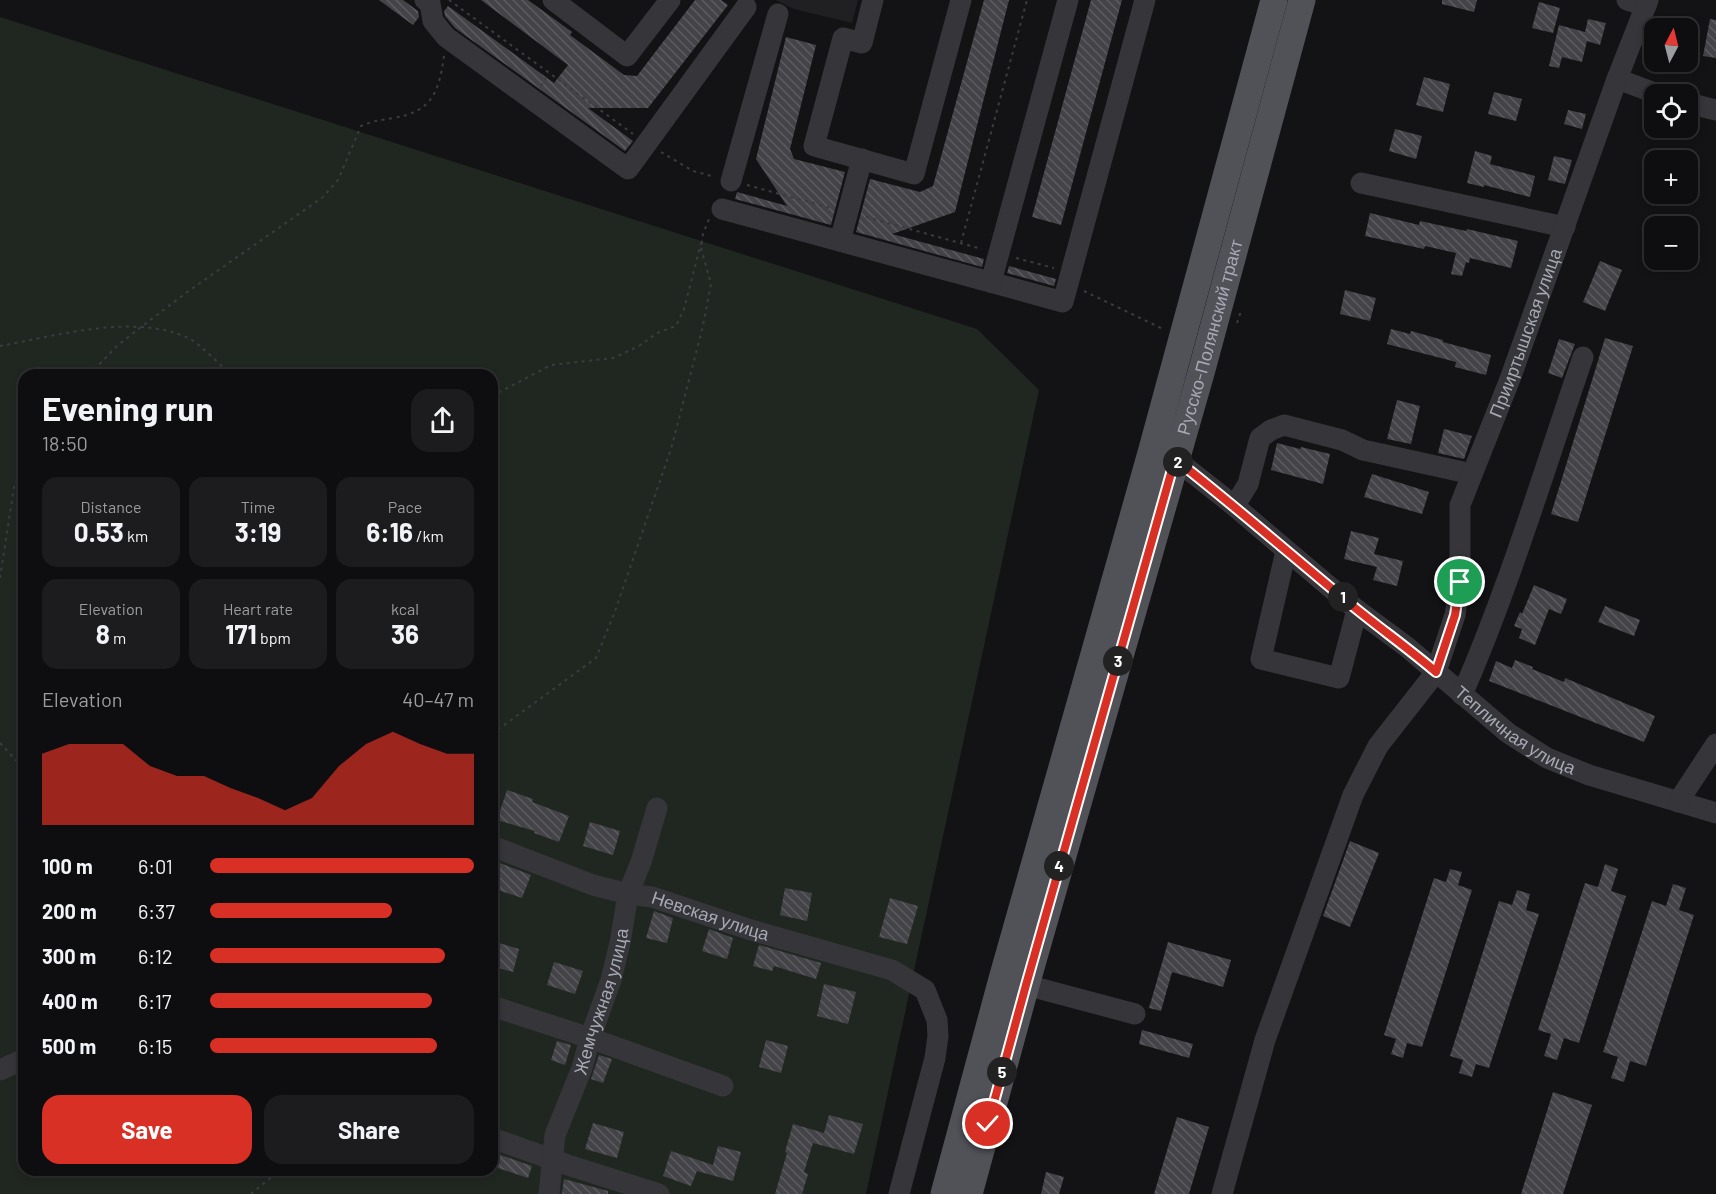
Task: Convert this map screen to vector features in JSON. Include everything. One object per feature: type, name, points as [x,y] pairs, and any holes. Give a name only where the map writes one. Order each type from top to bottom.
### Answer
[{"type":"main road","name":"Русско-Полянский тракт","points":[[944,1194],[1005,968],[1151,453],[1274,0]]},
{"type":"main road","name":"Русско-Полянский тракт","points":[[969,1194],[1026,985],[1201,373],[1302,0]]},
{"type":"street","points":[[425,0],[430,3],[433,21],[446,37],[628,169],[746,7]]},
{"type":"street","points":[[553,0],[627,56],[670,0]]},
{"type":"street","points":[[873,0],[862,43],[843,38],[814,146],[914,174],[961,0]]},
{"type":"street","points":[[991,282],[1068,0]]},
{"type":"street","points":[[722,209],[1064,302],[1145,0]]},
{"type":"street","name":"Прииртышская улица","points":[[1436,672],[1455,615],[1460,582],[1460,505],[1510,379],[1565,227],[1617,80],[1640,2]]},
{"type":"street","points":[[731,181],[778,14]]},
{"type":"street","points":[[1617,80],[1644,89]]},
{"type":"street","points":[[1698,106],[1716,110]]},
{"type":"street","points":[[840,241],[862,159]]},
{"type":"street","points":[[1361,183],[1565,227]]},
{"type":"street","points":[[1462,695],[1480,654],[1583,357]]},
{"type":"street","points":[[1232,504],[1240,497],[1248,484],[1260,438],[1270,430],[1284,425],[1342,440],[1363,450],[1472,474]]},
{"type":"street","name":"Тепличная улица","points":[[1175,459],[1357,610],[1407,647],[1508,733],[1547,758],[1589,775],[1716,813]]},
{"type":"street","points":[[1286,551],[1261,659],[1339,678],[1357,610]]},
{"type":"street","points":[[1222,1194],[1265,1040],[1353,795],[1377,746],[1436,672]]},
{"type":"street","points":[[1678,802],[1716,744]]},
{"type":"street","name":"Жемчужная улица","points":[[549,1194],[555,1135],[582,1068],[620,943],[628,894],[641,862],[657,808]]},
{"type":"street","name":"Невская улица","points":[[498,848],[593,885],[628,894],[652,897],[751,930],[892,970],[925,990],[937,1020],[938,1036],[935,1058],[898,1194]]},
{"type":"street","points":[[1026,985],[1135,1014]]},
{"type":"street","points":[[498,1008],[723,1086]]},
{"type":"street","points":[[0,1070],[18,1062]]},
{"type":"street","points":[[498,1140],[659,1194]]},
{"type":"path","points":[[448,0],[646,144]]},
{"type":"path","points":[[961,243],[1027,0]]},
{"type":"path","points":[[95,369],[118,345],[190,290],[323,197],[338,180],[361,126],[376,119],[394,118],[421,110],[434,96],[442,67],[446,37]]},
{"type":"path","points":[[498,393],[550,365],[613,358],[639,346],[657,333],[676,326],[684,309],[703,234],[709,219],[722,209]]},
{"type":"path","points":[[498,730],[596,658],[614,614],[671,449],[702,330],[711,284],[701,248],[703,234]]},
{"type":"path","points":[[1070,277],[1076,287],[1170,333]]},
{"type":"path","points":[[0,346],[110,327],[155,328],[190,339],[224,369]]},
{"type":"path","points":[[0,578],[14,487],[18,478]]},
{"type":"path","points":[[0,743],[18,762]]},
{"type":"path","points":[[251,1194],[273,1176]]},
{"type":"shaded area","points":[[776,0],[858,0],[852,23],[794,9]]},
{"type":"shaded area","points":[[0,17],[977,329],[1039,390],[866,1194],[0,1194]]},
{"type":"building","points":[[379,0],[403,0],[418,11],[419,17],[413,25]]},
{"type":"building","points":[[481,0],[528,0],[572,32],[570,35],[624,75],[637,76],[695,0],[721,0],[728,5],[648,108],[588,108],[633,141],[625,151],[455,28],[445,16],[444,11],[448,6],[554,83],[568,65]]},
{"type":"building","points":[[984,0],[1009,0],[955,212],[892,234],[984,259],[982,267],[856,232],[870,179],[920,192],[933,186]]},
{"type":"building","points":[[1091,0],[1122,0],[1061,225],[1032,217]]},
{"type":"building","points":[[1442,0],[1477,0],[1474,12],[1442,4]]},
{"type":"building","points":[[1539,2],[1560,8],[1553,33],[1532,28]]},
{"type":"building","points":[[1588,19],[1606,23],[1600,45],[1587,41],[1582,62],[1562,57],[1559,68],[1549,66],[1559,25],[1585,32]]},
{"type":"building","points":[[1710,19],[1716,20],[1716,58],[1703,56]]},
{"type":"building","points":[[786,37],[816,45],[790,149],[794,159],[845,172],[831,225],[735,199],[737,192],[787,206],[756,159]]},
{"type":"building","points":[[1424,77],[1450,84],[1443,112],[1416,105]]},
{"type":"building","points":[[1494,92],[1522,99],[1516,121],[1488,114]]},
{"type":"building","points":[[1568,110],[1586,114],[1582,129],[1564,124]]},
{"type":"building","points":[[1395,129],[1422,136],[1416,159],[1389,151]]},
{"type":"building","points":[[1475,151],[1492,156],[1490,164],[1535,176],[1530,197],[1467,183]]},
{"type":"building","points":[[1554,156],[1572,160],[1565,184],[1548,180]]},
{"type":"building","points":[[1370,213],[1419,225],[1420,221],[1518,241],[1511,268],[1470,258],[1469,263],[1466,262],[1462,276],[1451,274],[1456,253],[1425,246],[1424,249],[1365,236]]},
{"type":"building","points":[[1600,261],[1622,270],[1605,311],[1583,302]]},
{"type":"building","points":[[1009,266],[1056,279],[1054,286],[1007,273]]},
{"type":"building","points":[[1345,290],[1376,298],[1370,321],[1340,314]]},
{"type":"building","points":[[1391,329],[1410,334],[1411,331],[1491,355],[1486,375],[1455,367],[1456,362],[1387,344]]},
{"type":"building","points":[[1605,338],[1633,346],[1578,522],[1551,514]]},
{"type":"building","points":[[1559,339],[1575,344],[1562,378],[1548,373]]},
{"type":"building","points":[[1397,400],[1420,406],[1411,444],[1387,439]]},
{"type":"building","points":[[1444,429],[1472,436],[1464,459],[1438,453]]},
{"type":"building","points":[[1277,443],[1330,454],[1323,484],[1271,470]]},
{"type":"building","points":[[1372,474],[1429,492],[1422,514],[1364,497]]},
{"type":"building","points":[[1351,531],[1379,538],[1374,554],[1403,561],[1397,586],[1373,580],[1377,567],[1344,559]]},
{"type":"building","points":[[1534,585],[1567,599],[1561,614],[1549,609],[1535,645],[1519,638],[1522,629],[1514,626],[1520,612],[1522,614]]},
{"type":"building","points":[[1605,606],[1640,620],[1634,636],[1598,622]]},
{"type":"building","points":[[1515,660],[1564,682],[1565,678],[1655,716],[1644,742],[1489,681],[1496,661],[1512,668]]},
{"type":"building","points":[[507,790],[569,816],[559,842],[534,833],[535,831],[498,820]]},
{"type":"building","points":[[590,822],[620,831],[613,855],[583,846]]},
{"type":"building","points":[[1350,841],[1379,853],[1350,927],[1323,916]]},
{"type":"building","points":[[498,862],[531,875],[522,898],[498,890]]},
{"type":"building","points":[[1605,864],[1618,869],[1611,891],[1626,896],[1579,1043],[1564,1038],[1557,1060],[1544,1056],[1551,1034],[1538,1030],[1585,883],[1598,887]]},
{"type":"building","points":[[1450,869],[1462,872],[1458,885],[1472,890],[1422,1047],[1407,1043],[1403,1058],[1391,1054],[1396,1039],[1384,1035],[1434,878],[1446,882]]},
{"type":"building","points":[[1673,884],[1686,888],[1679,910],[1694,915],[1646,1066],[1630,1061],[1624,1082],[1611,1078],[1618,1057],[1603,1052],[1652,901],[1666,906]]},
{"type":"building","points":[[785,888],[812,893],[807,921],[780,915]]},
{"type":"building","points":[[1517,890],[1530,894],[1526,910],[1539,914],[1489,1068],[1476,1064],[1472,1077],[1459,1073],[1463,1060],[1450,1056],[1499,901],[1512,905]]},
{"type":"building","points":[[890,898],[918,906],[907,944],[879,937]]},
{"type":"building","points":[[654,911],[673,918],[667,943],[646,938]]},
{"type":"building","points":[[709,929],[733,938],[727,959],[702,951]]},
{"type":"building","points":[[1168,942],[1231,960],[1223,987],[1172,972],[1161,1011],[1149,1008]]},
{"type":"building","points":[[498,943],[519,949],[513,972],[498,968]]},
{"type":"building","points":[[759,945],[821,963],[816,979],[774,966],[772,971],[753,966]]},
{"type":"building","points":[[554,962],[583,971],[575,994],[547,985]]},
{"type":"building","points":[[824,984],[856,992],[848,1024],[817,1016]]},
{"type":"building","points":[[1142,1030],[1193,1044],[1189,1058],[1139,1044]]},
{"type":"building","points":[[766,1040],[788,1046],[781,1073],[759,1067]]},
{"type":"building","points":[[557,1041],[571,1045],[565,1065],[551,1060]]},
{"type":"building","points":[[599,1055],[612,1059],[603,1083],[591,1079]]},
{"type":"building","points":[[1553,1092],[1592,1105],[1563,1194],[1521,1194]]},
{"type":"building","points":[[829,1115],[863,1124],[854,1154],[813,1143],[804,1172],[808,1174],[802,1194],[775,1194],[793,1124],[824,1133]]},
{"type":"building","points":[[1177,1117],[1209,1127],[1189,1194],[1154,1194]]},
{"type":"building","points":[[593,1123],[624,1132],[617,1158],[585,1149]]},
{"type":"building","points":[[718,1146],[741,1152],[733,1181],[697,1171],[691,1186],[663,1176],[671,1151],[713,1165]]},
{"type":"building","points":[[498,1154],[532,1166],[528,1178],[498,1168]]},
{"type":"building","points":[[1046,1172],[1064,1177],[1059,1194],[1041,1194]]},
{"type":"building","points":[[564,1179],[608,1191],[608,1194],[562,1194]]},
{"type":"route","points":[[988,1124],[1175,459],[1357,610],[1436,672],[1455,615],[1460,582]]}]
